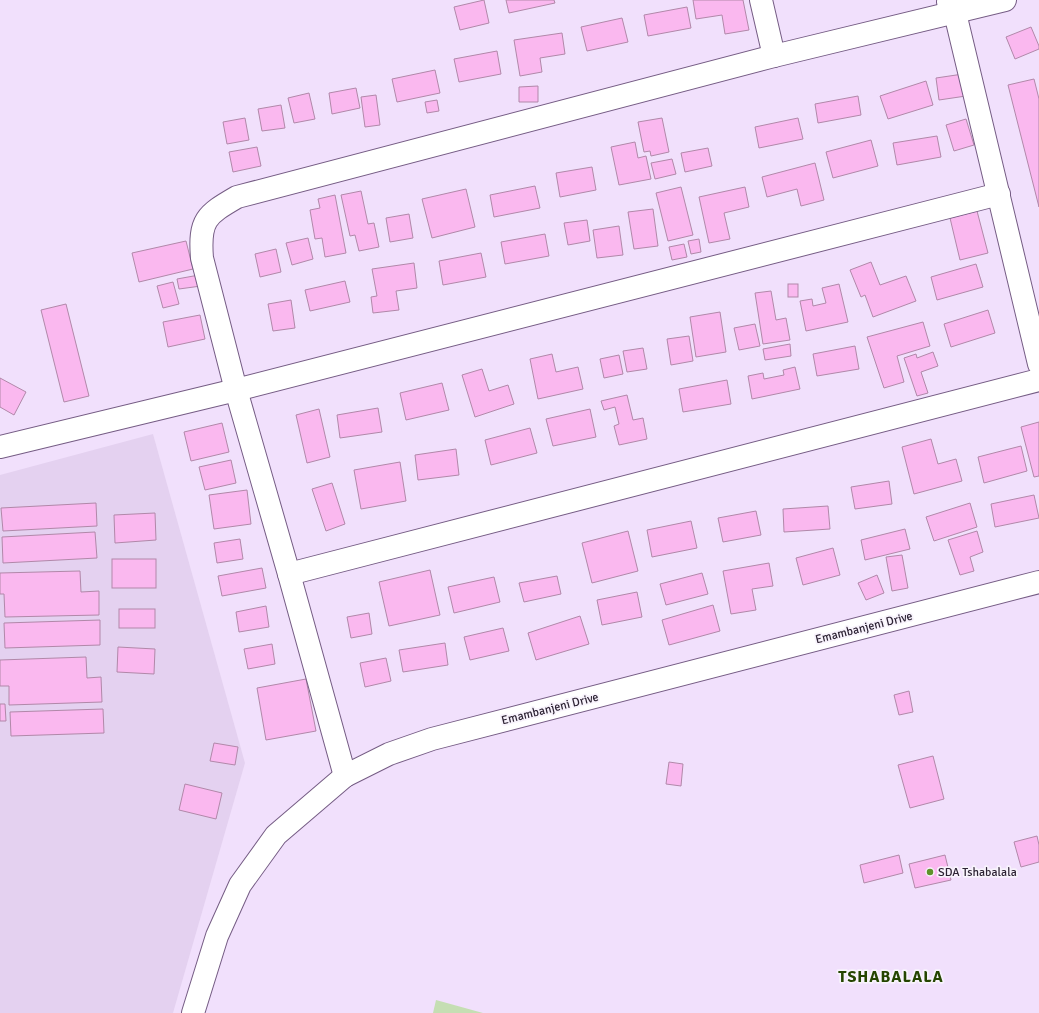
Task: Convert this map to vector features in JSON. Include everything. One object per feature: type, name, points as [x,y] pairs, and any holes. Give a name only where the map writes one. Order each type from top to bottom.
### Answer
[{"type":"street","points":[[761,0],[774,56]]},
{"type":"street","points":[[346,776],[236,390],[202,252],[201,241],[203,228],[208,217],[220,207],[237,197],[774,56],[951,7],[1005,0]]},
{"type":"street","points":[[951,7],[999,194],[1039,364]]},
{"type":"street","points":[[0,447],[236,390],[999,194]]},
{"type":"street","points":[[289,574],[1039,380]]},
{"type":"street","name":"Emambanjeni Drive","points":[[193,1013],[217,936],[240,885],[276,835],[346,776],[389,754],[432,739],[1039,582]]},
{"type":"shaded area","points":[[153,434],[245,763],[173,1013],[0,1013],[0,475]]},
{"type":"green space","points":[[436,1000],[483,1013],[433,1013]]},
{"type":"building","points":[[484,0],[489,23],[460,30],[454,7]]},
{"type":"building","points":[[506,0],[554,0],[555,3],[509,13]]},
{"type":"building","points":[[693,0],[743,0],[749,30],[725,34],[722,15],[696,19]]},
{"type":"building","points":[[687,7],[691,28],[648,36],[644,15]]},
{"type":"building","points":[[622,18],[628,42],[587,51],[581,27]]},
{"type":"building","points":[[1031,27],[1039,49],[1015,59],[1006,37]]},
{"type":"building","points":[[562,33],[565,54],[540,58],[542,72],[520,76],[514,40]]},
{"type":"building","points":[[497,51],[501,74],[459,82],[454,59]]},
{"type":"building","points":[[435,70],[440,93],[397,102],[392,79]]},
{"type":"building","points":[[963,74],[966,96],[939,100],[936,78]]},
{"type":"building","points":[[1034,79],[1039,99],[1039,207],[1008,85]]},
{"type":"building","points":[[926,81],[933,105],[888,119],[880,96]]},
{"type":"building","points":[[538,86],[538,102],[519,102],[519,87]]},
{"type":"building","points":[[356,88],[360,108],[332,114],[329,93]]},
{"type":"building","points":[[309,93],[315,119],[294,123],[288,98]]},
{"type":"building","points":[[376,95],[380,125],[365,127],[361,97]]},
{"type":"building","points":[[858,96],[861,115],[818,123],[815,104]]},
{"type":"building","points":[[437,100],[439,111],[427,113],[425,102]]},
{"type":"building","points":[[281,105],[285,128],[262,131],[258,109]]},
{"type":"building","points":[[245,118],[249,140],[227,144],[223,122]]},
{"type":"building","points":[[662,118],[669,152],[651,156],[650,151],[644,152],[638,122]]},
{"type":"building","points":[[798,118],[803,139],[759,148],[755,127]]},
{"type":"building","points":[[966,119],[974,145],[954,151],[946,125]]},
{"type":"building","points":[[937,136],[941,157],[897,165],[893,143]]},
{"type":"building","points":[[871,140],[878,166],[833,178],[826,152]]},
{"type":"building","points":[[635,142],[638,158],[646,156],[651,179],[619,185],[611,147]]},
{"type":"building","points":[[257,147],[261,166],[233,172],[229,152]]},
{"type":"building","points":[[708,148],[712,166],[685,172],[681,153]]},
{"type":"building","points":[[672,159],[676,174],[655,179],[651,163]]},
{"type":"building","points":[[815,163],[824,200],[801,206],[797,189],[767,197],[762,177]]},
{"type":"building","points":[[592,167],[596,190],[560,197],[556,173]]},
{"type":"building","points":[[535,186],[540,208],[494,217],[490,195]]},
{"type":"building","points":[[681,187],[693,235],[668,241],[656,193]]},
{"type":"building","points":[[745,187],[749,207],[724,213],[730,239],[709,243],[699,197]]},
{"type":"building","points":[[466,189],[475,227],[432,238],[422,199]]},
{"type":"building","points":[[361,191],[368,224],[374,223],[379,247],[359,251],[355,235],[350,236],[341,195]]},
{"type":"building","points":[[335,195],[346,253],[325,257],[322,238],[315,239],[310,210],[320,208],[318,199]]},
{"type":"building","points":[[653,209],[658,246],[634,249],[628,212]]},
{"type":"building","points":[[977,211],[988,253],[960,260],[950,218]]},
{"type":"building","points":[[409,214],[413,238],[390,242],[386,218]]},
{"type":"building","points":[[587,220],[590,241],[568,245],[564,223]]},
{"type":"building","points":[[619,226],[623,255],[597,258],[593,230]]},
{"type":"building","points":[[545,234],[549,256],[505,264],[501,242]]},
{"type":"building","points":[[308,238],[313,259],[292,265],[286,243]]},
{"type":"building","points":[[699,239],[701,252],[691,254],[688,241]]},
{"type":"building","points":[[186,241],[193,269],[139,282],[132,253]]},
{"type":"building","points":[[684,244],[687,257],[672,260],[669,247]]},
{"type":"building","points":[[276,249],[281,272],[260,277],[255,254]]},
{"type":"building","points":[[481,253],[486,277],[443,285],[439,261]]},
{"type":"building","points":[[871,262],[880,285],[906,276],[916,301],[873,317],[865,295],[861,297],[850,270]]},
{"type":"building","points":[[414,263],[417,288],[396,291],[399,310],[373,313],[371,297],[377,296],[372,269]]},
{"type":"building","points":[[976,264],[983,287],[937,300],[931,277]]},
{"type":"building","points":[[199,275],[201,286],[179,289],[177,279]]},
{"type":"building","points":[[345,281],[350,302],[310,311],[305,290]]},
{"type":"building","points":[[173,282],[179,304],[163,308],[157,286]]},
{"type":"building","points":[[788,284],[798,284],[798,297],[788,297]]},
{"type":"building","points":[[839,284],[848,322],[806,331],[800,301],[812,299],[813,306],[826,303],[822,288]]},
{"type":"building","points":[[771,291],[776,320],[786,318],[790,340],[763,344],[755,293]]},
{"type":"building","points":[[291,300],[295,328],[273,331],[268,304]]},
{"type":"building","points":[[66,304],[89,396],[64,402],[41,310]]},
{"type":"building","points":[[988,310],[995,333],[951,347],[944,324]]},
{"type":"building","points":[[720,312],[726,352],[696,357],[690,317]]},
{"type":"building","points":[[200,315],[205,339],[168,347],[163,322]]},
{"type":"building","points":[[923,322],[930,346],[897,356],[904,382],[884,388],[867,337]]},
{"type":"building","points":[[755,324],[760,346],[739,350],[734,328]]},
{"type":"building","points":[[689,336],[693,361],[671,365],[667,339]]},
{"type":"building","points":[[790,344],[791,356],[765,360],[763,349]]},
{"type":"building","points":[[855,346],[859,369],[817,376],[813,354]]},
{"type":"building","points":[[643,348],[647,369],[627,372],[623,351]]},
{"type":"building","points":[[933,352],[938,366],[921,372],[928,393],[917,396],[904,358],[916,354],[917,358]]},
{"type":"building","points":[[552,354],[556,372],[578,367],[583,389],[538,399],[530,359]]},
{"type":"building","points":[[619,355],[623,374],[604,378],[600,359]]},
{"type":"building","points":[[795,367],[800,389],[752,399],[748,376],[763,373],[764,379],[784,375],[783,370]]},
{"type":"building","points":[[482,369],[489,391],[508,385],[514,404],[475,417],[462,375]]},
{"type":"building","points":[[0,378],[26,392],[14,415],[0,407]]},
{"type":"building","points":[[727,380],[731,404],[683,412],[679,389]]},
{"type":"building","points":[[442,383],[449,410],[406,420],[400,393]]},
{"type":"building","points":[[627,395],[633,420],[643,418],[647,439],[619,445],[614,426],[619,424],[615,407],[604,410],[601,401]]},
{"type":"building","points":[[378,408],[382,432],[340,438],[337,415]]},
{"type":"building","points":[[319,409],[330,457],[307,463],[296,415]]},
{"type":"building","points":[[590,409],[596,437],[553,446],[546,419]]},
{"type":"building","points":[[1039,422],[1039,476],[1034,477],[1021,427]]},
{"type":"building","points":[[222,423],[229,452],[191,461],[184,432]]},
{"type":"building","points":[[530,428],[537,453],[491,465],[485,440]]},
{"type":"building","points":[[931,439],[938,464],[956,459],[962,481],[914,494],[902,447]]},
{"type":"building","points":[[1021,446],[1027,471],[984,483],[978,457]]},
{"type":"building","points":[[456,449],[459,475],[418,480],[415,455]]},
{"type":"building","points":[[231,460],[236,483],[205,490],[199,467]]},
{"type":"building","points":[[400,462],[406,501],[361,509],[354,470]]},
{"type":"building","points":[[889,481],[892,504],[855,509],[851,487]]},
{"type":"building","points":[[332,483],[345,524],[326,531],[312,489]]},
{"type":"building","points":[[247,490],[251,524],[214,529],[209,495]]},
{"type":"building","points":[[1034,495],[1039,518],[995,527],[991,504]]},
{"type":"building","points":[[96,503],[97,526],[3,531],[1,508]]},
{"type":"building","points":[[970,503],[977,527],[934,541],[926,517]]},
{"type":"building","points":[[828,506],[830,529],[784,532],[783,509]]},
{"type":"building","points":[[756,511],[761,535],[723,542],[718,518]]},
{"type":"building","points":[[155,513],[156,540],[115,543],[114,515]]},
{"type":"building","points":[[691,521],[697,548],[652,557],[647,530]]},
{"type":"building","points":[[905,529],[910,549],[865,560],[861,540]]},
{"type":"building","points":[[628,531],[638,571],[592,583],[582,543]]},
{"type":"building","points":[[977,531],[983,552],[970,557],[974,571],[960,575],[948,540]]},
{"type":"building","points":[[95,532],[97,558],[3,563],[2,537]]},
{"type":"building","points":[[240,539],[243,559],[217,563],[214,543]]},
{"type":"building","points":[[833,548],[840,575],[803,585],[796,558]]},
{"type":"building","points":[[902,555],[908,588],[892,591],[886,557]]},
{"type":"building","points":[[112,559],[156,559],[156,588],[112,588]]},
{"type":"building","points":[[769,563],[773,586],[752,589],[756,610],[731,614],[723,571]]},
{"type":"building","points":[[262,568],[266,588],[222,596],[218,576]]},
{"type":"building","points":[[430,570],[440,615],[389,626],[379,582]]},
{"type":"building","points":[[80,571],[81,592],[99,591],[99,615],[5,617],[4,594],[0,594],[0,573]]},
{"type":"building","points":[[702,573],[708,594],[666,605],[660,584]]},
{"type":"building","points":[[877,575],[884,593],[866,600],[858,583]]},
{"type":"building","points":[[557,576],[561,594],[524,602],[519,583]]},
{"type":"building","points":[[494,577],[500,602],[454,613],[448,587]]},
{"type":"building","points":[[637,592],[642,617],[602,625],[597,600]]},
{"type":"building","points":[[713,605],[720,631],[669,645],[662,620]]},
{"type":"building","points":[[266,606],[269,627],[239,632],[236,612]]},
{"type":"building","points":[[119,609],[155,609],[155,628],[119,628]]},
{"type":"building","points":[[369,613],[372,634],[351,638],[347,617]]},
{"type":"building","points":[[580,616],[589,644],[536,660],[528,633]]},
{"type":"building","points":[[100,620],[100,645],[5,648],[4,623]]},
{"type":"building","points":[[503,628],[509,651],[470,660],[464,637]]},
{"type":"building","points":[[445,643],[448,665],[403,672],[399,650]]},
{"type":"building","points":[[272,644],[275,664],[248,669],[244,649]]},
{"type":"building","points":[[118,647],[155,649],[154,674],[117,672]]},
{"type":"building","points":[[86,657],[87,678],[101,677],[102,702],[9,705],[9,686],[0,686],[0,660]]},
{"type":"building","points":[[386,658],[391,681],[365,687],[360,663]]},
{"type":"building","points":[[306,679],[316,731],[266,740],[257,688]]},
{"type":"building","points":[[909,691],[913,712],[899,715],[894,695]]},
{"type":"building","points":[[0,704],[5,704],[6,721],[0,721]]},
{"type":"building","points":[[103,709],[104,733],[11,736],[10,712]]},
{"type":"building","points":[[214,743],[238,747],[235,765],[210,761]]},
{"type":"building","points":[[933,756],[944,799],[910,808],[898,765]]},
{"type":"building","points":[[669,762],[683,764],[681,786],[666,784]]},
{"type":"building","points":[[185,784],[222,793],[216,819],[179,810]]},
{"type":"building","points":[[1037,836],[1039,845],[1039,862],[1021,867],[1014,842]]},
{"type":"building","points":[[899,855],[903,873],[864,883],[860,865]]},
{"type":"building","name":"SDA Tshabalala","points":[[945,855],[951,880],[915,888],[909,864]]},
{"type":"place","name":"SDA Tshabalala","points":[[930,872]]},
{"type":"district","name":"TSHABALALA","points":[[891,977]]}]
